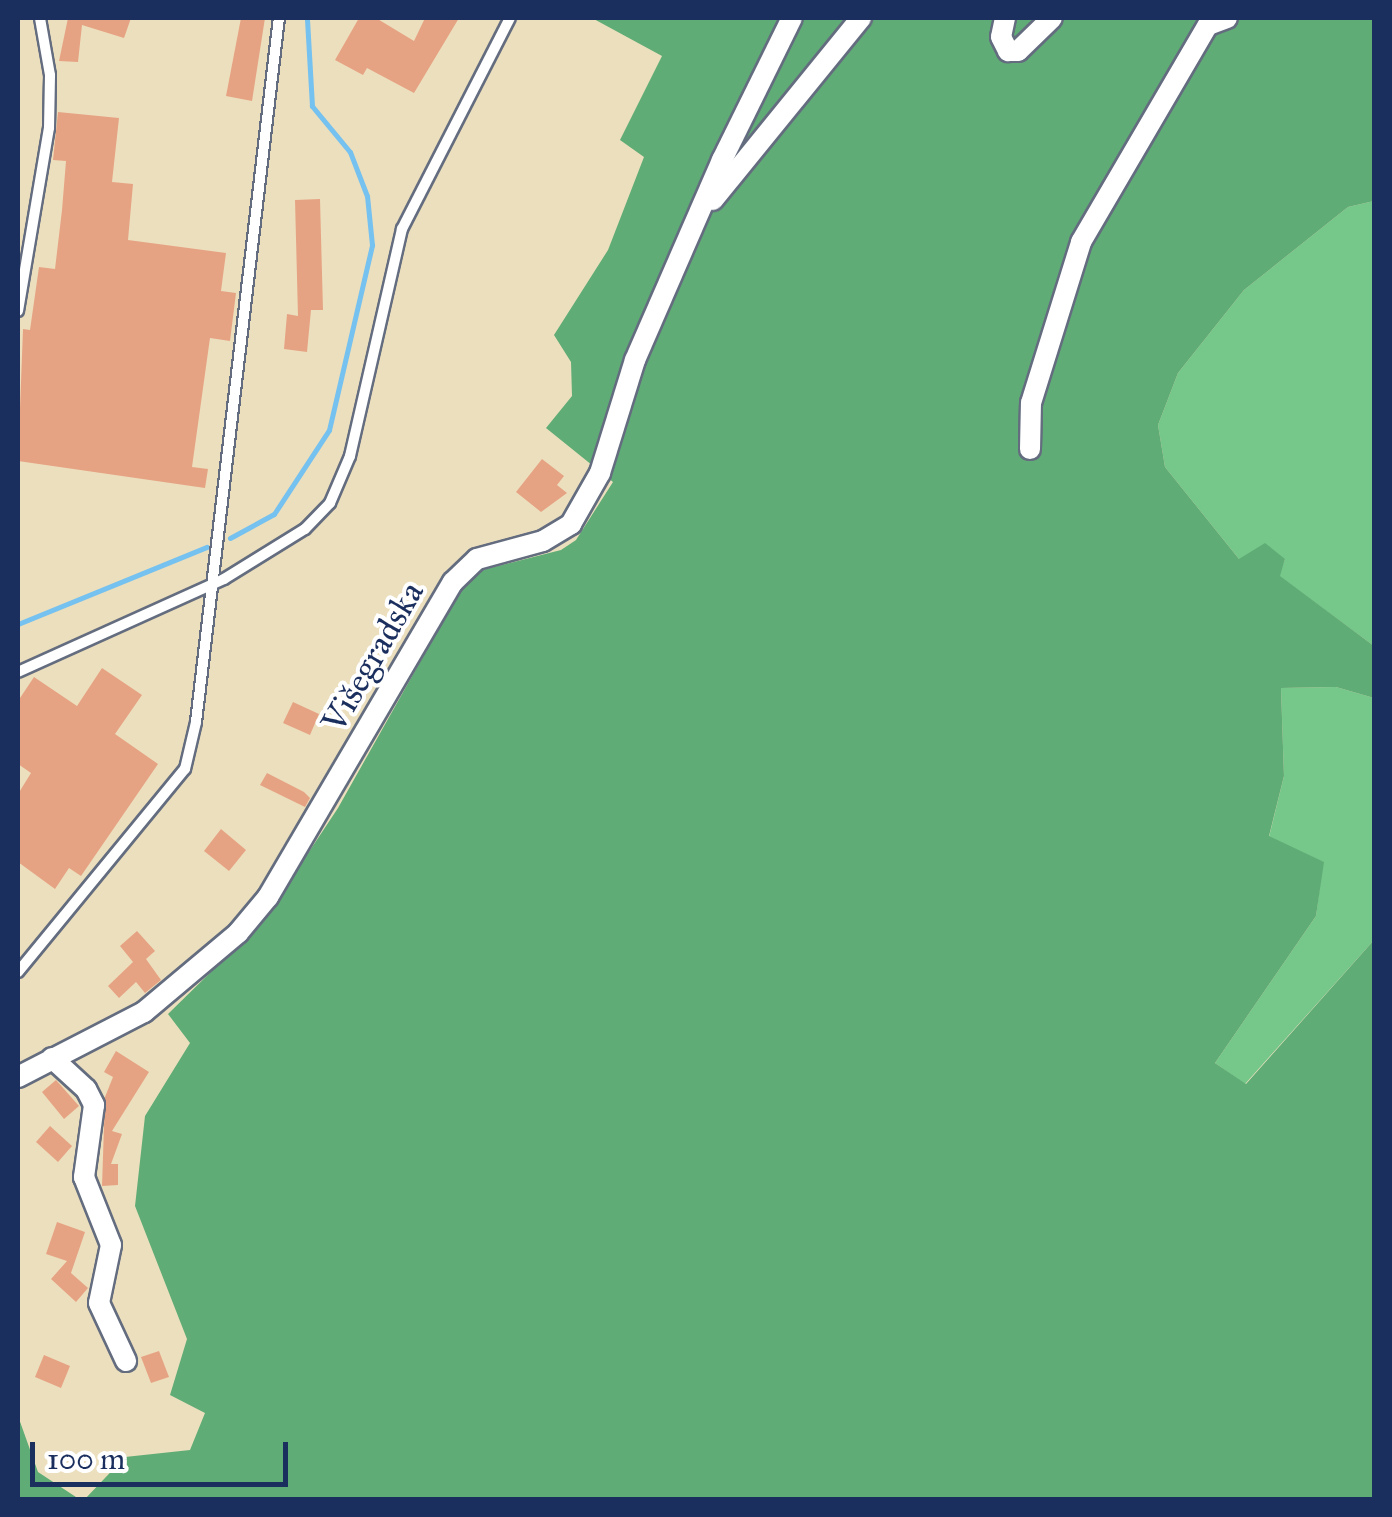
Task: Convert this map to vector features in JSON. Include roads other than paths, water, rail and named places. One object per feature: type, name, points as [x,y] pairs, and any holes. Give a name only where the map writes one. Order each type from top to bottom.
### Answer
[{"type":"street","points":[[699,217],[792,18]]},
{"type":"street","points":[[699,217],[861,18]]},
{"type":"street","points":[[1005,18],[1001,37],[1008,51],[1018,50],[1052,18]]},
{"type":"street","points":[[1030,449],[1031,403],[1081,242],[1208,26],[1227,18]]},
{"type":"street","name":"Višegradska","points":[[18,1077],[144,1012],[238,933],[268,897],[453,582],[477,559],[543,540],[571,524],[600,473],[635,360],[699,217]]},
{"type":"street","points":[[52,1058],[86,1089],[94,1105],[84,1176],[111,1245],[100,1303],[126,1361]]},
{"type":"lane","points":[[18,311],[49,128],[50,75],[40,18]]},
{"type":"lane","points":[[18,972],[185,769],[212,584],[279,18]]},
{"type":"lane","points":[[18,672],[212,584],[305,530],[330,502],[350,456],[402,229],[510,18]]},
{"type":"waterway","points":[[230,538],[274,514],[329,430],[372,245],[367,196],[350,152],[312,106],[307,18]]},
{"type":"waterway","points":[[18,624],[207,547]]}]
